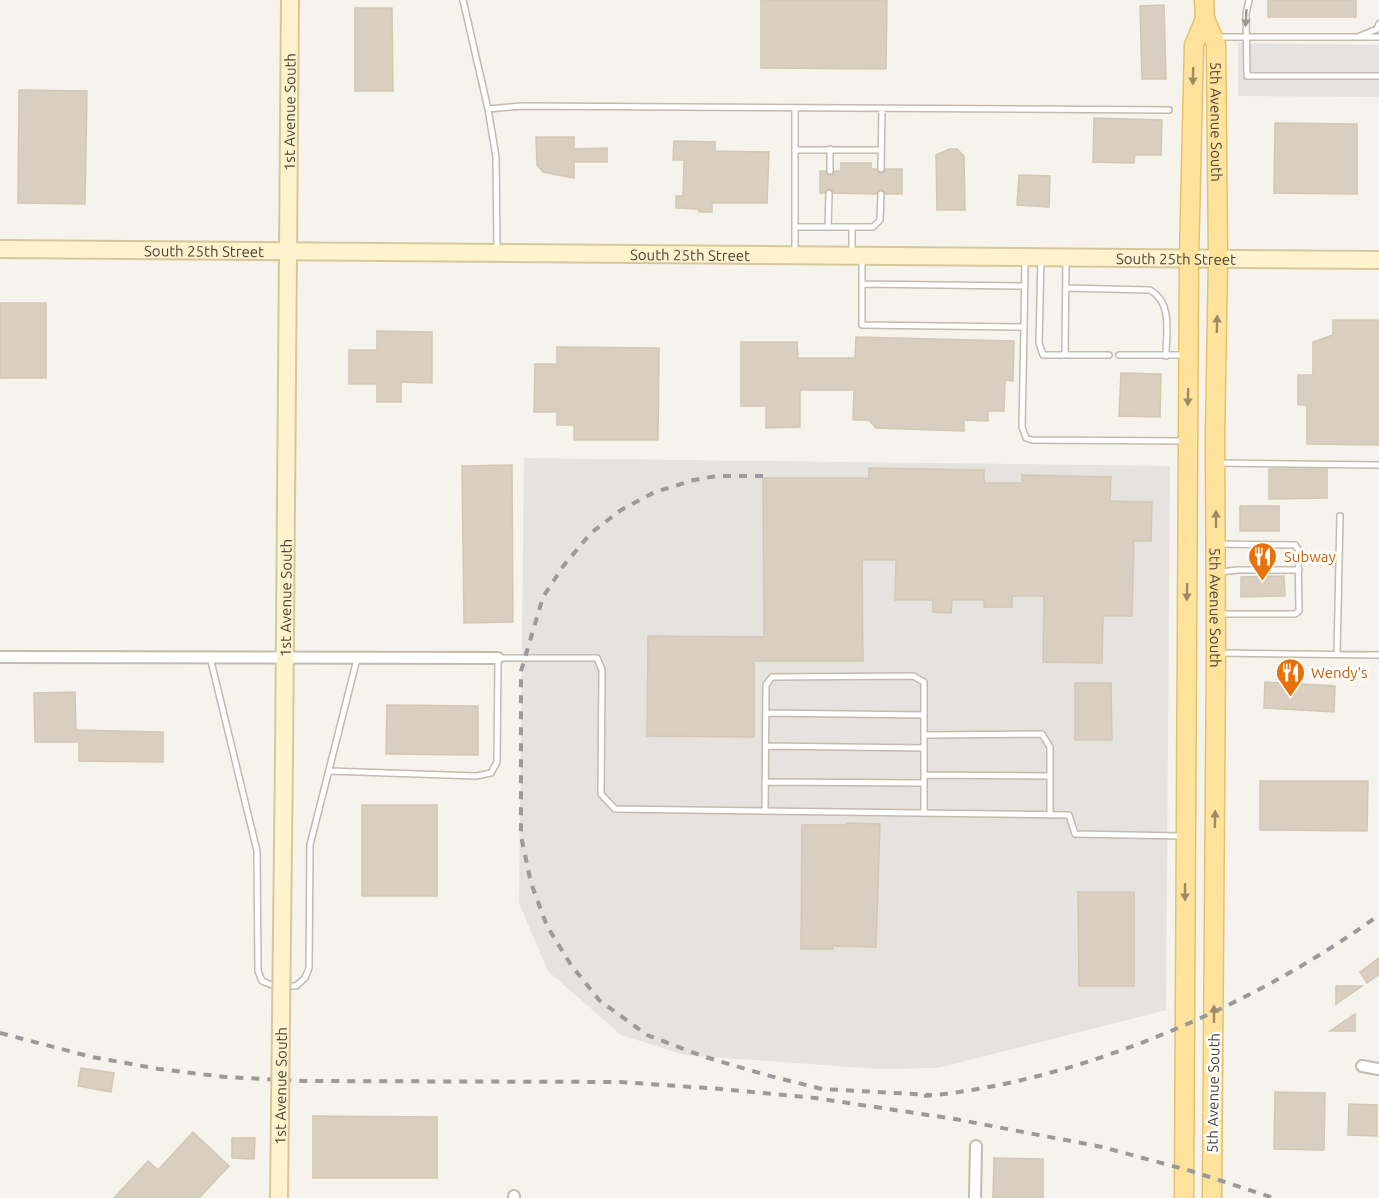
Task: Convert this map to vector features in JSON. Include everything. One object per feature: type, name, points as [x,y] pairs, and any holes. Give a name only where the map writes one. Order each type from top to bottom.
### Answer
[{"type":"main road","name":"5th Avenue South","points":[[1204,0],[1205,20],[1216,44],[1218,258],[1212,1198]]},
{"type":"main road","name":"5th Avenue South","points":[[1184,1198],[1189,258],[1194,45],[1205,20]]},
{"type":"street","name":"1st Avenue South","points":[[279,1198],[290,0]]},
{"type":"street","name":"South 25th Street","points":[[0,249],[1379,260]]},
{"type":"street","points":[[0,657],[498,658]]},
{"type":"street","points":[[1362,1066],[1379,1069]]},
{"type":"street","points":[[975,1198],[976,1146]]},
{"type":"lane","points":[[463,0],[488,109],[496,157],[497,252]]},
{"type":"lane","points":[[1249,0],[1246,14],[1247,76],[1379,76]]},
{"type":"lane","points":[[1359,37],[1377,29],[1379,24]]},
{"type":"lane","points":[[1213,37],[1379,37]]},
{"type":"lane","points":[[488,109],[520,106],[1169,110]]},
{"type":"lane","points":[[795,108],[795,254]]},
{"type":"lane","points":[[881,169],[882,108]]},
{"type":"lane","points":[[795,150],[881,150]]},
{"type":"lane","points":[[830,171],[831,150]]},
{"type":"lane","points":[[828,227],[829,193]]},
{"type":"lane","points":[[795,227],[873,227],[880,220],[881,194]]},
{"type":"lane","points":[[852,227],[862,284],[862,325],[1024,327]]},
{"type":"lane","points":[[1033,257],[1025,286],[1022,426],[1026,438],[1032,440],[1188,441]]},
{"type":"lane","points":[[1033,257],[1039,343],[1043,355],[1109,355]]},
{"type":"lane","points":[[1065,355],[1066,257]]},
{"type":"lane","points":[[862,284],[1025,286]]},
{"type":"lane","points":[[1066,288],[1150,290],[1159,295],[1166,307],[1166,356]]},
{"type":"lane","points":[[1119,356],[1189,354]]},
{"type":"lane","points":[[1215,463],[1379,465]]},
{"type":"lane","points":[[1337,654],[1340,516]]},
{"type":"lane","points":[[1216,544],[1295,545],[1298,549],[1299,570],[1299,611],[1295,614],[1216,614]]},
{"type":"lane","points":[[1216,572],[1299,570]]},
{"type":"lane","points":[[1216,653],[1379,655]]},
{"type":"lane","points":[[210,657],[257,850],[258,971],[262,981],[272,986],[296,986],[305,978],[309,968],[310,845],[357,657]]},
{"type":"lane","points":[[329,771],[476,776],[491,773],[497,762],[498,658],[597,658],[603,670],[601,794],[615,809],[1069,815],[1075,834],[1185,836]]},
{"type":"lane","points":[[765,812],[766,685],[772,677],[913,676],[924,682],[924,813]]},
{"type":"lane","points":[[766,713],[924,715]]},
{"type":"lane","points":[[924,735],[1042,734],[1050,747],[1050,815]]},
{"type":"lane","points":[[766,746],[924,748]]},
{"type":"lane","points":[[924,775],[1050,776]]},
{"type":"lane","points":[[766,782],[924,783]]},
{"type":"shaded area","points":[[1238,43],[1379,45],[1379,97],[1238,96]]},
{"type":"shaded area","points":[[524,458],[1170,466],[1166,1010],[938,1068],[878,1069],[685,1055],[621,1035],[548,971],[519,903]]},
{"type":"building","points":[[761,0],[887,0],[886,69],[761,68]]},
{"type":"building","points":[[1268,0],[1356,0],[1356,17],[1268,17]]},
{"type":"building","points":[[1164,5],[1166,79],[1142,79],[1140,6]]},
{"type":"building","points":[[355,8],[392,8],[393,91],[355,91]]},
{"type":"building","points":[[19,90],[87,91],[85,204],[18,203]]},
{"type":"building","points":[[1094,118],[1162,120],[1161,155],[1135,155],[1134,163],[1093,162]]},
{"type":"building","points":[[1275,123],[1357,124],[1357,194],[1274,193]]},
{"type":"building","points":[[536,137],[574,137],[574,149],[607,148],[607,162],[574,162],[574,178],[543,172],[537,165]]},
{"type":"building","points":[[674,141],[715,142],[715,151],[769,152],[767,203],[712,203],[712,212],[676,208],[676,196],[683,196],[684,160],[673,160]]},
{"type":"building","points":[[950,149],[957,149],[964,156],[965,210],[937,210],[936,155]]},
{"type":"building","points":[[841,163],[871,163],[871,169],[876,169],[880,174],[886,169],[902,169],[902,194],[886,194],[881,189],[876,194],[834,193],[829,188],[824,193],[820,193],[820,171],[832,175],[835,171],[841,171]]},
{"type":"building","points":[[1019,175],[1050,176],[1049,207],[1017,205]]},
{"type":"building","points":[[0,303],[46,303],[46,378],[0,378]]},
{"type":"building","points":[[1333,320],[1379,320],[1379,445],[1307,444],[1307,405],[1298,405],[1298,375],[1313,375],[1313,342],[1333,335]]},
{"type":"building","points":[[377,331],[432,332],[432,383],[401,382],[401,402],[377,402],[377,384],[349,384],[349,350],[377,350]]},
{"type":"building","points":[[856,337],[1014,341],[1013,381],[1005,380],[1004,411],[988,411],[988,421],[964,420],[964,431],[876,428],[869,420],[853,420],[854,390],[800,390],[800,427],[766,428],[766,406],[741,406],[741,342],[797,342],[798,358],[855,358]]},
{"type":"building","points":[[557,347],[659,348],[658,440],[574,440],[574,425],[557,425],[557,412],[534,412],[535,364],[557,364]]},
{"type":"building","points":[[1121,373],[1161,374],[1160,417],[1119,416]]},
{"type":"building","points":[[512,465],[513,622],[464,623],[462,466]]},
{"type":"building","points":[[869,468],[984,470],[984,483],[1022,483],[1022,475],[1111,477],[1110,501],[1152,502],[1151,541],[1134,541],[1132,616],[1103,616],[1102,663],[1043,662],[1044,596],[1012,596],[1012,607],[984,607],[984,600],[952,600],[951,613],[933,612],[933,600],[895,600],[896,560],[862,560],[863,661],[754,661],[754,737],[647,736],[648,636],[764,637],[763,478],[869,479]]},
{"type":"building","points":[[1269,469],[1327,469],[1327,498],[1269,499]]},
{"type":"building","points":[[1240,506],[1279,506],[1279,531],[1240,531]]},
{"type":"building","points":[[1284,576],[1285,596],[1241,597],[1241,577]]},
{"type":"building","points":[[1265,682],[1335,686],[1334,712],[1264,708]]},
{"type":"building","points":[[1075,683],[1111,683],[1112,740],[1075,740]]},
{"type":"building","points":[[75,692],[76,730],[163,732],[163,762],[79,761],[79,742],[35,742],[34,693]]},
{"type":"building","points":[[387,705],[478,706],[478,755],[386,754]]},
{"type":"building","points":[[1260,781],[1368,781],[1367,831],[1260,830]]},
{"type":"building","points":[[362,805],[437,805],[437,896],[362,896]]},
{"type":"building","points":[[846,823],[880,824],[876,947],[833,946],[833,949],[801,949],[802,825],[846,825]]},
{"type":"building","points":[[1078,892],[1134,892],[1134,986],[1079,986]]},
{"type":"building","points":[[1379,958],[1379,974],[1367,983],[1360,972]]},
{"type":"building","points":[[1336,986],[1362,986],[1336,1004]]},
{"type":"building","points":[[1355,1014],[1355,1031],[1330,1031]]},
{"type":"building","points":[[81,1068],[114,1073],[111,1092],[78,1086]]},
{"type":"building","points":[[1275,1092],[1325,1093],[1324,1150],[1274,1149]]},
{"type":"building","points":[[1349,1104],[1377,1105],[1377,1136],[1348,1135]]},
{"type":"building","points":[[313,1116],[437,1117],[437,1178],[313,1178]]},
{"type":"building","points":[[193,1132],[229,1166],[199,1198],[114,1198],[148,1161],[158,1170]]},
{"type":"building","points":[[232,1138],[255,1138],[254,1159],[232,1158]]},
{"type":"building","points":[[994,1158],[1043,1159],[1043,1198],[993,1198]]},
{"type":"railway","points":[[763,476],[716,476],[694,480],[655,492],[621,510],[591,533],[564,565],[543,597],[521,671],[521,836],[531,883],[547,926],[571,965],[599,1000],[647,1035],[702,1056],[822,1089],[932,1095]]},
{"type":"railway","points":[[924,1096],[982,1088],[1042,1075],[1103,1057],[1163,1034],[1278,979],[1379,915]]},
{"type":"railway","points":[[0,1033],[92,1057],[159,1069],[225,1077],[304,1081],[620,1082],[815,1098],[955,1119],[1102,1147],[1191,1171],[1274,1198]]},
{"type":"place","name":"Subway","points":[[1263,582]]},
{"type":"place","name":"Wendy's","points":[[1290,698]]}]
